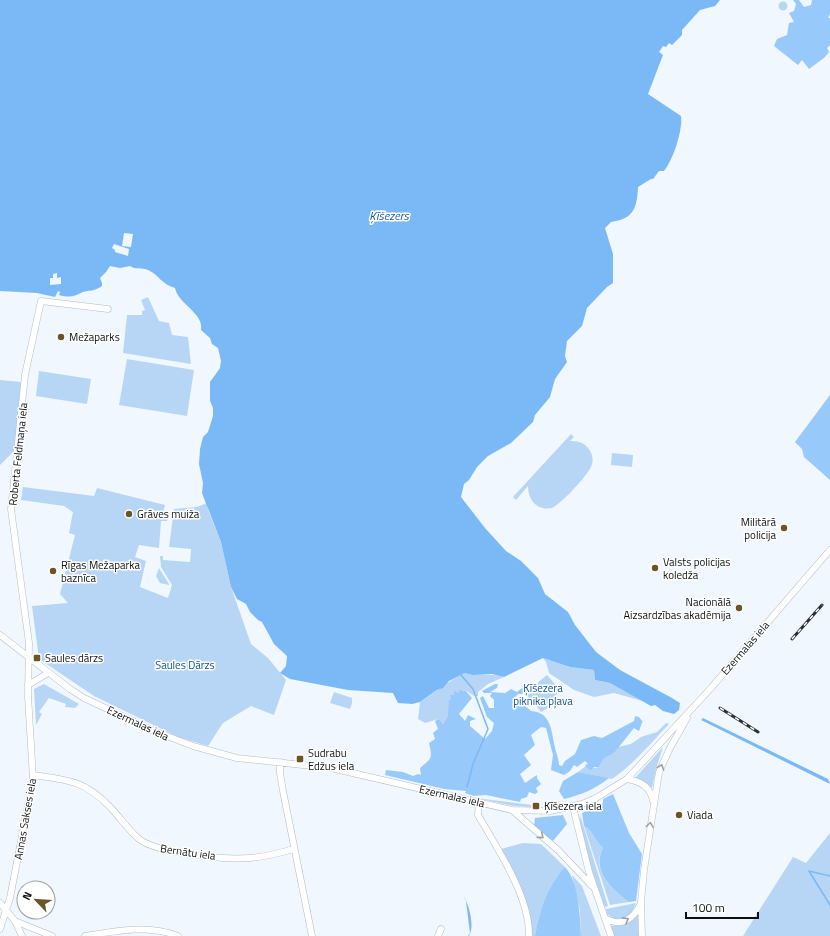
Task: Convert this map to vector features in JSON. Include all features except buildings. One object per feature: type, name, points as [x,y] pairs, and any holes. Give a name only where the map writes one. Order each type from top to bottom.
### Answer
[{"type":"street","name":"Roberta Feldmaņa iela","points":[[28,656],[29,643],[11,508],[25,375],[41,301],[108,309]]},
{"type":"street","name":"Ezermalas iela","points":[[0,635],[48,673],[84,698],[173,739],[238,758],[332,768],[512,810],[536,811],[573,807],[596,798],[627,779],[690,711],[830,550]]},
{"type":"street","name":"Annas Sakses iela","points":[[0,929],[7,910],[26,824],[34,775],[28,685],[28,656]]},
{"type":"street","points":[[28,685],[48,673]]},
{"type":"street","points":[[642,936],[642,902],[653,805],[659,772],[663,761],[690,711]]},
{"type":"street","points":[[280,762],[280,773],[312,936]]},
{"type":"street","name":"Bernātu iela","points":[[34,775],[62,778],[86,788],[104,801],[139,839],[155,848],[231,858],[250,858],[294,849]]},
{"type":"street","points":[[627,779],[642,783],[646,786],[652,797],[653,805]]},
{"type":"street","points":[[479,803],[478,815],[516,886],[527,919],[529,936]]},
{"type":"street","points":[[573,807],[594,889],[611,936]]},
{"type":"street","points":[[512,810],[559,851],[594,889]]},
{"type":"street","points":[[0,902],[7,910],[22,936]]},
{"type":"street","points":[[605,918],[614,922],[623,923],[634,915],[642,902]]},
{"type":"street","points":[[14,921],[52,936]]},
{"type":"street","points":[[438,936],[441,929]]},
{"type":"street","points":[[85,936],[134,930],[157,931],[178,936]]},
{"type":"green space","points":[[781,2],[785,2],[787,6],[785,10],[781,10],[779,8],[779,4]]},
{"type":"green space","points":[[148,297],[159,321],[169,323],[172,335],[188,337],[191,364],[123,353],[127,315],[142,315],[142,311],[145,310],[141,300]]},
{"type":"green space","points":[[127,359],[194,370],[187,416],[119,405]]},
{"type":"green space","points":[[39,371],[91,379],[87,404],[36,396]]},
{"type":"green space","points":[[0,380],[21,382],[14,451],[0,465]]},
{"type":"green space","points":[[571,434],[574,437],[570,441],[584,444],[592,454],[593,459],[591,467],[584,477],[567,496],[552,508],[542,508],[534,503],[528,491],[528,486],[516,500],[513,497]]},
{"type":"green space","points":[[612,453],[633,455],[632,467],[611,465]]},
{"type":"green space","name":"Saules Dārzs","points":[[23,487],[94,496],[97,488],[165,505],[162,515],[168,517],[167,521],[161,521],[159,548],[139,545],[135,557],[146,561],[140,587],[168,598],[172,585],[161,567],[160,556],[163,556],[163,560],[190,562],[191,549],[169,547],[174,509],[197,507],[207,503],[208,510],[221,542],[231,587],[251,644],[268,658],[286,680],[274,715],[251,706],[223,723],[208,746],[178,737],[94,696],[39,659],[32,606],[68,603],[60,594],[75,535],[69,533],[73,512],[64,506],[21,500]]},
{"type":"green space","points":[[159,568],[169,585],[160,583],[156,576]]},
{"type":"green space","points":[[543,658],[570,667],[594,670],[595,680],[610,683],[643,701],[614,693],[594,697],[574,690],[549,673],[546,662]]},
{"type":"green space","points":[[465,673],[504,677],[488,684],[478,692],[478,696],[474,696],[465,690],[454,695],[448,716],[443,724],[439,719],[425,723],[418,719],[420,702]]},
{"type":"green space","name":"Ķīšezera piknika pļava","points":[[547,675],[559,689],[551,706],[541,712],[525,693]]},
{"type":"green space","points":[[44,684],[79,704],[75,708],[65,707],[66,704],[49,698],[39,712],[42,714],[36,725],[34,689]]},
{"type":"green space","points":[[334,692],[352,698],[350,709],[330,703]]},
{"type":"green space","points":[[666,723],[669,724],[642,753],[628,767],[612,779],[578,772],[586,766],[588,769],[599,767],[604,757],[614,753],[618,747],[631,744],[641,737],[657,732]]},
{"type":"green space","points":[[663,747],[652,788],[645,782],[635,778]]},
{"type":"green space","points":[[476,798],[532,805],[532,807],[514,806]]},
{"type":"green space","points":[[580,815],[608,906],[605,907],[585,847],[580,823]]},
{"type":"green space","points":[[584,826],[590,831],[603,848],[599,864],[605,879],[629,902],[610,905]]},
{"type":"green space","points":[[830,833],[830,936],[743,936],[793,857],[806,863]]},
{"type":"green space","points":[[523,843],[541,844],[565,867],[553,882],[545,899],[535,936],[531,936],[531,929],[501,849]]},
{"type":"green space","points":[[572,875],[582,886],[601,936],[581,936],[580,910]]},
{"type":"green space","points":[[636,903],[631,914],[618,921],[607,914],[606,909]]},
{"type":"green space","points":[[638,915],[639,936],[614,936],[610,926],[623,925]]},
{"type":"shaded area","points":[[793,0],[799,0],[804,7],[811,5],[812,0],[830,0],[830,14],[828,18],[830,18],[830,45],[827,48],[829,52],[824,58],[809,69],[802,60],[798,65],[774,46],[777,39],[787,35],[789,23],[794,22],[789,13],[794,11],[796,4]]},
{"type":"shaded area","points":[[830,395],[830,480],[804,457],[802,449],[795,442]]},
{"type":"shaded area","points":[[495,684],[498,684],[497,688],[490,692],[505,693],[511,689],[517,692],[522,688],[524,691],[522,694],[518,694],[514,698],[515,703],[523,704],[531,711],[538,712],[547,719],[551,729],[559,765],[562,766],[565,761],[575,754],[581,740],[594,736],[602,738],[634,721],[635,716],[639,717],[642,721],[643,720],[639,731],[634,728],[614,753],[604,758],[599,767],[594,767],[591,770],[588,769],[585,765],[588,764],[585,761],[577,767],[574,765],[570,771],[564,775],[551,770],[553,755],[546,728],[541,727],[531,735],[535,745],[524,755],[531,765],[520,774],[525,783],[537,775],[537,778],[541,784],[536,788],[538,792],[535,794],[529,792],[527,797],[521,799],[520,802],[486,795],[473,796],[465,793],[466,791],[444,789],[385,775],[386,770],[403,772],[413,776],[418,774],[421,775],[420,768],[429,760],[431,756],[429,743],[435,739],[433,733],[438,729],[435,721],[439,719],[443,724],[448,716],[449,700],[451,699],[450,695],[454,695],[454,691],[459,693],[459,690],[465,690],[472,698],[459,714],[465,721],[468,715],[476,719],[470,721],[470,726],[485,739],[492,731],[494,723],[487,717],[480,698],[483,696],[489,708],[494,708],[494,700],[490,696],[492,693],[484,693],[482,691]]},
{"type":"shaded area","points":[[578,772],[609,778],[588,791],[564,799],[559,791],[563,781]]},
{"type":"shaded area","points":[[613,794],[629,833],[642,854],[636,901],[629,902],[605,879],[601,872],[600,864],[600,856],[603,848],[590,831],[584,826],[582,813],[603,803],[603,799]]},
{"type":"shaded area","points":[[563,815],[567,824],[553,841],[534,826],[535,818]]},
{"type":"shaded area","points":[[565,867],[570,873],[576,890],[581,936],[535,936],[545,899],[553,882]]},
{"type":"water","name":"Ķīšezers","points":[[0,0],[720,0],[715,6],[700,10],[682,30],[682,35],[672,45],[669,43],[666,47],[663,46],[659,52],[663,55],[648,94],[681,116],[679,137],[671,160],[664,171],[659,171],[653,179],[638,187],[635,207],[632,212],[618,221],[611,222],[605,228],[613,254],[613,283],[607,287],[587,308],[582,326],[567,341],[565,356],[567,362],[555,379],[550,397],[535,415],[533,422],[511,443],[488,456],[477,467],[469,480],[464,484],[461,497],[485,528],[506,551],[521,561],[538,578],[545,594],[568,612],[575,625],[596,652],[620,670],[680,703],[679,710],[674,714],[663,711],[655,705],[651,706],[610,683],[595,680],[594,670],[570,667],[543,658],[504,677],[492,674],[473,675],[465,673],[449,681],[443,688],[437,690],[420,702],[412,704],[398,703],[393,693],[348,690],[290,679],[280,673],[286,666],[287,656],[274,644],[262,622],[250,612],[246,604],[237,599],[231,587],[221,542],[202,493],[203,483],[199,464],[200,449],[203,437],[208,432],[213,416],[213,408],[210,401],[210,382],[220,368],[221,361],[218,348],[212,344],[210,338],[201,330],[201,324],[195,313],[177,294],[175,288],[163,282],[155,274],[148,270],[130,266],[120,268],[110,266],[100,278],[102,286],[72,296],[59,295],[60,292],[58,291],[55,297],[37,293],[0,291]]},
{"type":"water","points":[[703,718],[828,779],[830,784],[701,720]]},
{"type":"water","points":[[466,902],[471,921],[471,932],[468,936],[470,933]]},
{"type":"pier","points":[[124,233],[133,234],[131,247],[122,246]]},
{"type":"pier","points":[[114,244],[129,249],[128,256],[115,252],[112,248]]},
{"type":"pier","points":[[57,273],[57,278],[61,277],[61,284],[50,285],[50,278],[53,278],[53,274]]},
{"type":"waterway","points":[[461,675],[473,689],[488,729],[473,764],[467,787]]},
{"type":"waterway","points":[[809,871],[830,905]]},
{"type":"waterway","points":[[809,871],[830,876]]},
{"type":"railway","points":[[792,639],[822,605]]},
{"type":"railway","points":[[720,708],[758,732]]},
{"type":"place","name":"Mežaparks","points":[[61,337]]},
{"type":"place","name":"Grāves muiža","points":[[129,514]]},
{"type":"place","name":"Militārā policija","points":[[784,528]]},
{"type":"place","name":"Valsts policijas koledža","points":[[655,568]]},
{"type":"place","name":"Rīgas Mežaparka baznīca","points":[[53,571]]},
{"type":"place","name":"Nacionālā Aizsardzības akadēmija","points":[[739,608]]},
{"type":"place","name":"Saules dārzs","points":[[37,658]]},
{"type":"place","name":"Sudrabu Edžus iela","points":[[300,759]]},
{"type":"place","name":"Ķīšezera iela","points":[[536,806]]},
{"type":"place","name":"Viada","points":[[679,815]]}]
